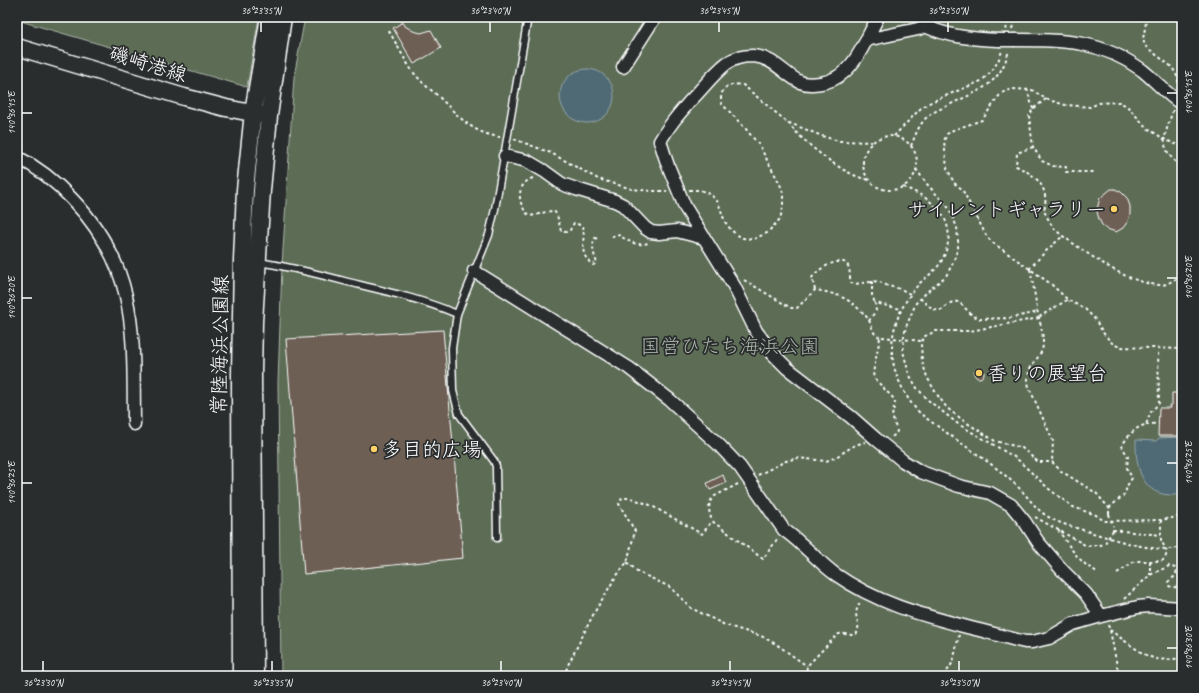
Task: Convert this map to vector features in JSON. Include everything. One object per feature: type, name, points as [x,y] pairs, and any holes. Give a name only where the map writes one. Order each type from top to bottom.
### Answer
[{"type":"main road","name":"常陸海浜公園線","points":[[241,676],[241,321],[245,190],[253,112],[269,17]]},
{"type":"main road","name":"常陸海浜公園線","points":[[255,676],[254,322],[269,116],[283,17]]},
{"type":"main road","name":"磯崎港線","points":[[17,47],[184,97],[226,108],[269,116]]},
{"type":"street","points":[[623,67],[655,17]]},
{"type":"street","points":[[878,17],[866,40],[845,73],[826,82],[811,85],[800,82],[772,62],[753,56],[738,58],[728,63],[710,79],[666,130],[660,141],[667,163],[685,207],[734,286],[756,331],[773,354],[788,368],[881,439],[903,461],[921,472],[959,486],[990,493],[1007,502],[1017,511],[1038,542],[1063,572],[1086,594],[1101,616]]},
{"type":"street","points":[[866,40],[918,29],[925,26],[938,32],[974,39],[1007,41],[1057,40],[1091,45],[1125,59],[1144,72],[1182,104]]},
{"type":"street","points":[[505,156],[527,161],[562,184],[576,190],[615,201],[623,205],[645,228],[651,232],[659,233],[677,231],[704,238]]},
{"type":"street","points":[[17,157],[44,174],[62,189],[83,211],[99,232],[111,254],[124,286],[128,301],[132,331],[134,424]]},
{"type":"street","points":[[474,271],[629,368],[670,400],[718,444],[740,467],[784,530],[794,537],[835,574],[879,600],[915,613],[1025,642],[1049,638],[1073,624],[1138,607],[1149,606],[1182,608]]},
{"type":"lane","points":[[497,538],[496,466],[494,461],[459,414],[453,392],[452,348],[457,314],[489,235],[495,209],[528,17]]},
{"type":"lane","points":[[258,262],[282,265],[407,296],[457,314]]},
{"type":"path","points":[[911,146],[916,131],[924,120],[933,112],[988,86],[996,77],[1002,69],[1007,41],[1008,17]]},
{"type":"path","points":[[894,136],[921,108],[931,102],[981,81],[987,76],[996,65],[1007,41],[1015,17]]},
{"type":"path","points":[[389,31],[410,68],[419,79],[464,122],[476,129],[490,135],[518,139],[551,153],[598,180],[632,189],[651,191],[669,190]]},
{"type":"path","points":[[683,190],[700,190],[710,194],[718,202],[725,222],[732,231],[742,238],[754,239],[767,233],[780,219],[783,207],[783,193],[780,184],[759,145],[721,103],[721,96],[724,89],[728,85],[735,84],[743,85],[787,122],[794,131],[848,173],[861,179],[869,180]]},
{"type":"path","points":[[1182,147],[1164,139],[1146,128],[1127,106],[1119,102],[1099,103],[1090,107],[1065,105],[1046,99],[1032,90],[1026,89],[1013,89],[1006,91],[1000,96],[982,120],[953,130],[947,134],[944,140],[947,168],[954,183],[965,193],[987,236],[994,243],[1051,284],[1068,300],[1085,309],[1094,318],[1104,334],[1113,344],[1120,347],[1182,349]]},
{"type":"path","points":[[1026,89],[1033,109]]},
{"type":"path","points":[[1046,99],[1033,109],[1029,121],[1033,147],[1042,161],[1053,166],[1066,167],[1066,172],[1094,172]]},
{"type":"path","points":[[787,122],[839,141],[872,142]]},
{"type":"path","points":[[894,136],[904,140],[911,146],[915,154],[916,169],[912,178],[903,187],[894,190],[885,190],[876,186],[864,173],[863,156],[872,142],[879,138],[894,136]]},
{"type":"path","points":[[1033,147],[1017,153],[1016,166],[1028,171],[1041,184],[1046,202],[1044,211],[1052,226],[1063,236],[1096,260],[1136,279],[1161,285],[1168,284],[1178,277],[1182,278]]},
{"type":"path","points":[[916,169],[926,183],[948,206],[957,227],[958,240],[956,253],[946,276],[916,303],[906,327],[903,351],[909,374],[917,388],[928,400],[958,424],[1016,458],[1049,489],[1073,507],[1096,515],[1104,520],[1161,520],[1182,516]]},
{"type":"path","points":[[550,176],[532,178],[524,184],[520,192],[520,202],[524,212],[530,216],[538,215],[546,211],[554,211],[557,215],[561,231],[566,232],[570,230],[574,224],[583,226],[582,243],[584,253],[588,261],[593,265],[597,263],[593,249],[593,242],[595,238],[600,239]]},
{"type":"path","points":[[903,187],[926,197],[937,208],[948,228],[948,243],[942,260],[910,294],[898,315],[892,342],[895,369],[899,382],[907,397],[921,414],[998,470],[1016,485],[1037,509],[1055,521],[1146,547],[1182,547]]},
{"type":"path","points":[[612,237],[616,234],[633,244],[642,245],[651,243],[659,233]]},
{"type":"path","points":[[1030,269],[1047,250],[1063,236]]},
{"type":"path","points":[[815,290],[812,278],[815,273],[824,267],[842,261],[847,265],[851,283],[854,284],[872,281],[882,282],[888,286],[901,289],[910,294]]},
{"type":"path","points":[[1017,511],[1023,511],[1087,546],[1101,545],[1105,543],[1113,531],[1109,508],[1096,493],[1061,472],[1052,462],[1053,441],[1027,380],[1028,372],[1043,349],[1044,342],[1030,269]]},
{"type":"path","points":[[734,286],[744,280],[791,308],[798,308],[815,290]]},
{"type":"path","points":[[869,321],[876,311],[872,295],[872,281]]},
{"type":"path","points":[[815,290],[834,294],[852,303],[867,318],[875,334],[881,338],[921,341]]},
{"type":"path","points":[[920,298],[932,309],[938,310],[942,310],[953,302],[959,302],[971,314],[979,319],[1010,318],[1038,312]]},
{"type":"path","points":[[1052,462],[1038,462],[1022,448],[995,440],[964,422],[947,408],[927,377],[922,361],[921,341],[923,337],[936,330],[970,331],[1039,317],[1068,300]]},
{"type":"path","points":[[875,303],[901,309]]},
{"type":"path","points":[[753,478],[786,461],[797,458],[826,461],[836,457],[855,445],[893,437],[896,431],[892,416],[895,403],[894,399],[874,378],[873,373],[881,338]]},
{"type":"path","points":[[1146,425],[1150,413],[1159,403],[1158,349]]},
{"type":"path","points":[[1109,508],[1125,494],[1127,486],[1132,478],[1127,468],[1128,457],[1122,446],[1126,437],[1141,425],[1159,423]]},
{"type":"path","points":[[744,482],[713,497],[709,507],[712,521],[763,559],[781,534]]},
{"type":"path","points":[[564,676],[594,613],[615,578],[627,562],[635,531],[620,504],[622,498],[631,498],[650,505],[702,534],[712,521]]},
{"type":"path","points":[[1117,573],[1135,561],[1161,561],[1165,559],[1167,554],[1161,535],[1161,520]]},
{"type":"path","points":[[1056,528],[1085,564],[1091,570],[1098,572]]},
{"type":"path","points":[[1113,531],[1161,535]]},
{"type":"path","points":[[1150,561],[1150,575]]},
{"type":"path","points":[[627,562],[638,572],[670,587],[692,608],[725,625],[761,636],[776,644],[807,666]]},
{"type":"path","points":[[1124,599],[1150,575],[1171,566],[1175,568],[1176,574],[1168,582],[1169,586],[1174,588],[1182,583]]},
{"type":"path","points":[[806,676],[807,666],[837,635],[843,634],[851,636],[857,633],[859,628],[856,611],[862,600]]},
{"type":"path","points":[[1101,616],[1110,630],[1124,641],[1154,658],[1182,658]]},
{"type":"path","points":[[944,676],[953,662],[960,630]]},
{"type":"path","points":[[1110,630],[1119,676]]},
{"type":"green space","points":[[17,17],[259,17],[247,87],[17,20]]},
{"type":"green space","name":"国営ひたち海浜公園","points":[[305,17],[1182,17],[1182,676],[281,676],[278,383],[282,265],[294,77]]},
{"type":"water","points":[[582,69],[592,69],[602,73],[610,81],[614,91],[614,101],[610,111],[602,119],[592,123],[582,123],[572,119],[564,111],[560,101],[560,91],[564,81],[572,73]]},
{"type":"water","points":[[1182,437],[1182,494],[1169,495],[1159,493],[1145,482],[1140,473],[1136,452],[1136,440],[1156,441],[1159,438]]},
{"type":"building","points":[[403,22],[405,26],[413,31],[421,33],[431,30],[441,48],[414,64],[393,28]]},
{"type":"building","name":"サイレントギャラリー","points":[[1111,189],[1121,192],[1127,198],[1130,206],[1128,221],[1123,228],[1116,232],[1107,229],[1102,225],[1097,212],[1100,198]]},
{"type":"building","name":"多目的広場","points":[[443,330],[463,558],[304,574],[286,339]]},
{"type":"building","name":"香りの展望台","points":[[977,368],[981,368],[983,369],[983,377],[977,378],[974,375],[974,371]]},
{"type":"building","points":[[1172,393],[1182,393],[1182,436],[1158,436],[1159,408],[1170,408],[1169,405],[1172,405]]},
{"type":"building","points":[[723,475],[726,483],[710,490],[707,483]]},
{"type":"place","name":"サイレントギャラリー","points":[[1114,209]]},
{"type":"place","name":"香りの展望台","points":[[979,373]]},
{"type":"place","name":"多目的広場","points":[[374,449]]}]
